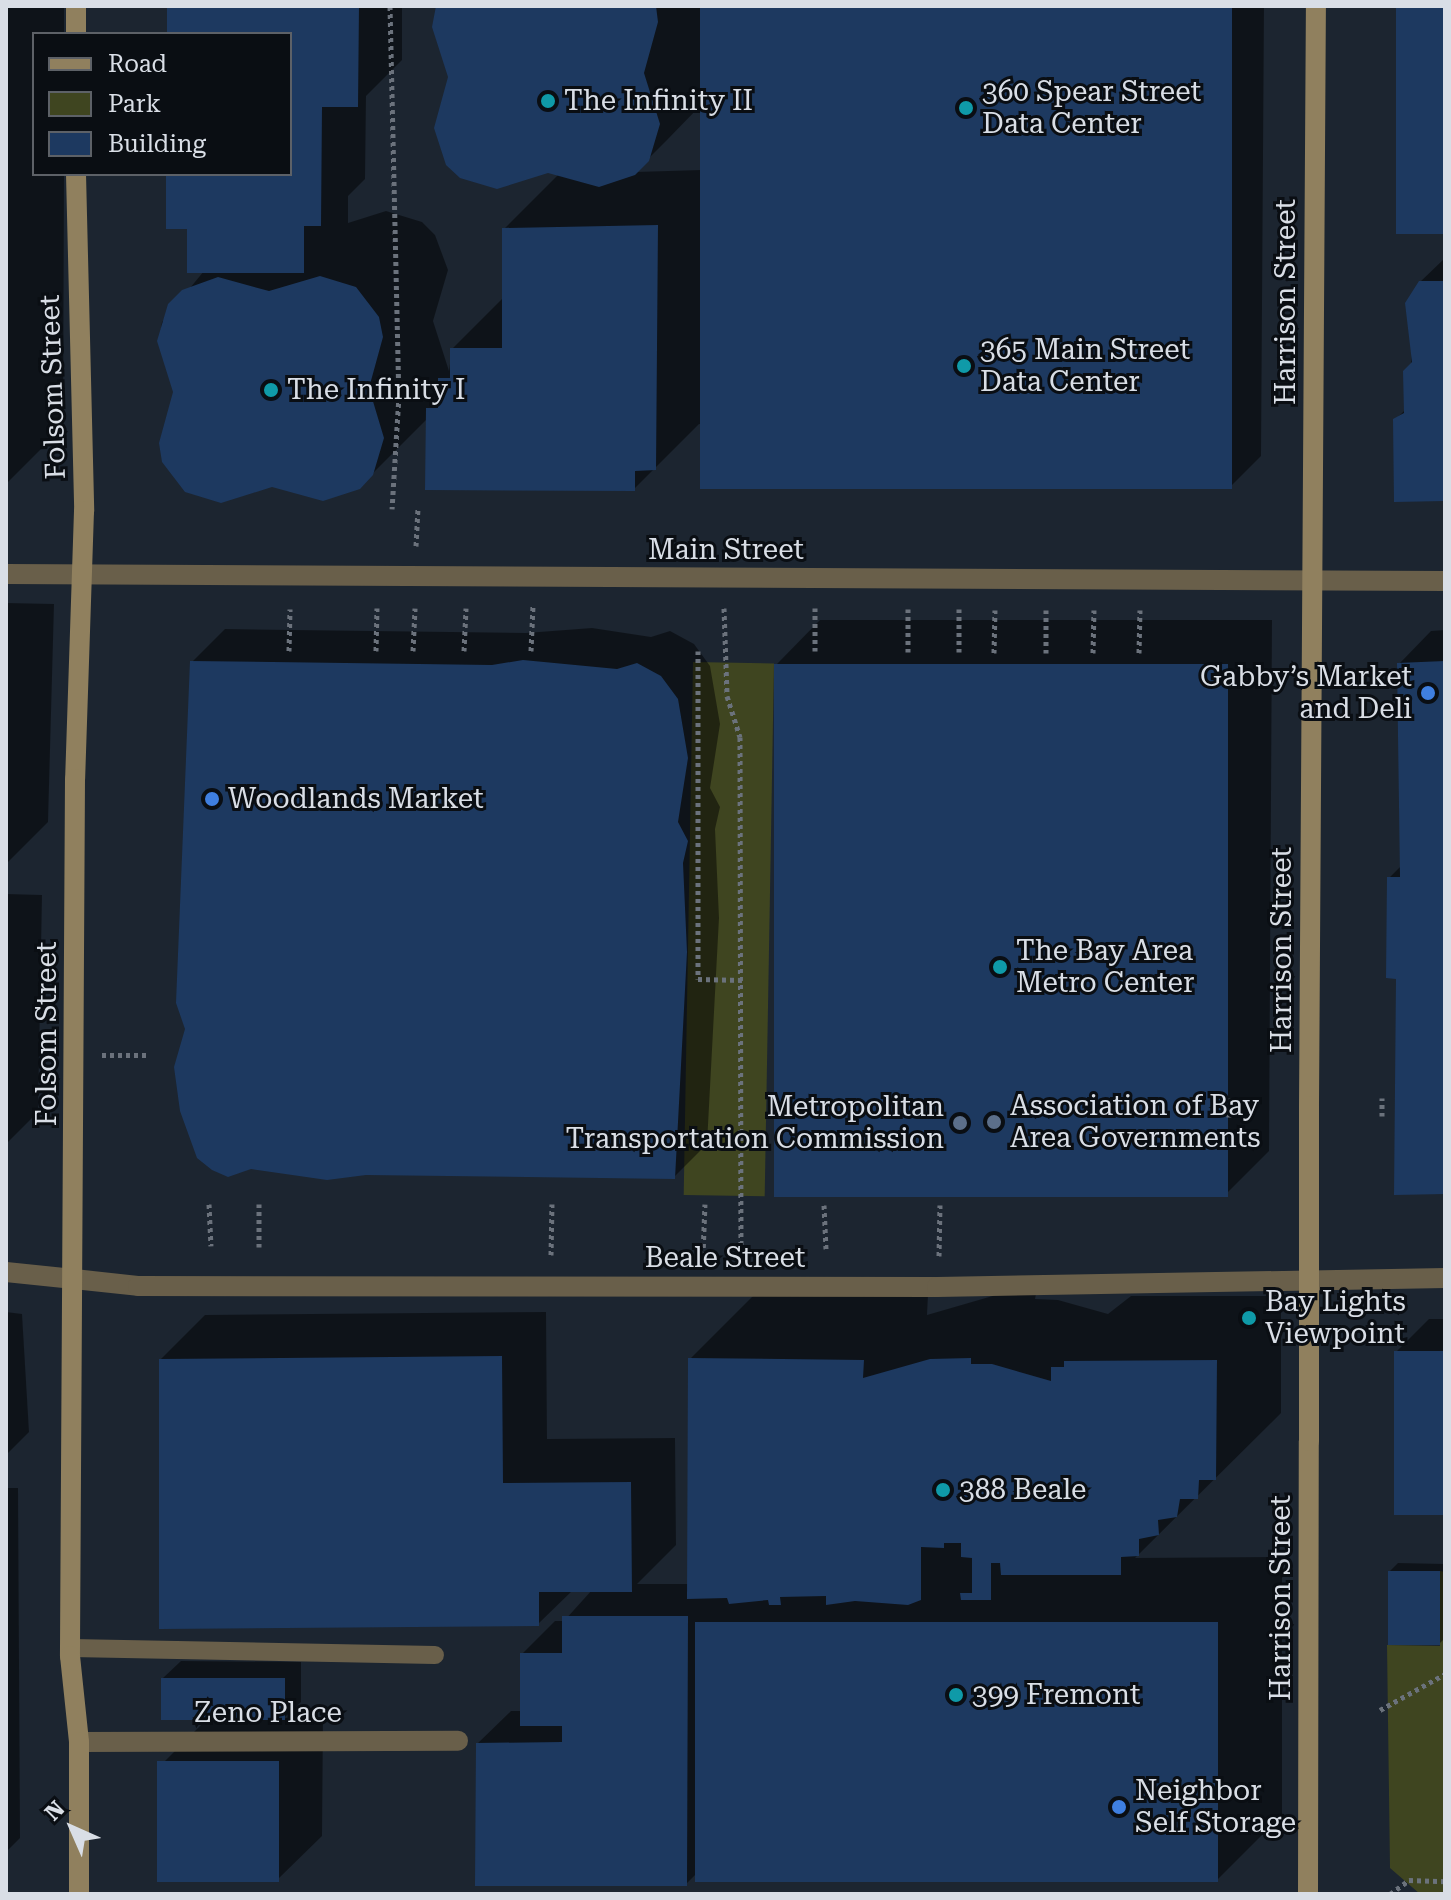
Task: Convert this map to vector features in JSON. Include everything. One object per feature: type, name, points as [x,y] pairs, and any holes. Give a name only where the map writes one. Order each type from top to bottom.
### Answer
[{"type":"main road","points":[[76,6],[76,32]]},
{"type":"main road","name":"Harrison Street","points":[[1308,1894],[1316,6]]},
{"type":"main road","name":"Folsom Street","points":[[76,176],[81,574],[71,1648],[79,1742],[79,1894]]},
{"type":"street","name":"Main Street","points":[[6,574],[1445,581]]},
{"type":"street","name":"Beale Street","points":[[6,1272],[138,1286],[937,1287],[1445,1278]]},
{"type":"street","name":"Zeno Place","points":[[79,1742],[458,1741]]},
{"type":"lane","points":[[71,1648],[435,1655]]},
{"type":"path","points":[[390,6],[399,395],[392,509]]},
{"type":"path","points":[[531,651],[534,577]]},
{"type":"path","points":[[413,651],[415,607]]},
{"type":"path","points":[[464,651],[466,607]]},
{"type":"path","points":[[724,607],[727,696],[740,737],[740,1286]]},
{"type":"path","points":[[815,607],[815,651]]},
{"type":"path","points":[[376,651],[377,608]]},
{"type":"path","points":[[908,608],[908,652]]},
{"type":"path","points":[[959,608],[959,652]]},
{"type":"path","points":[[289,651],[290,609]]},
{"type":"path","points":[[994,653],[995,609]]},
{"type":"path","points":[[1046,609],[1046,653]]},
{"type":"path","points":[[1093,653],[1094,609]]},
{"type":"path","points":[[1139,653],[1140,610]]},
{"type":"path","points":[[698,651],[698,979],[742,980]]},
{"type":"path","points":[[75,1055],[149,1055]]},
{"type":"path","points":[[1229,1098],[1229,1117]]},
{"type":"path","points":[[1382,1098],[1382,1116]]},
{"type":"path","points":[[209,1204],[211,1246]]},
{"type":"path","points":[[259,1204],[259,1247]]},
{"type":"path","points":[[550,1286],[552,1204]]},
{"type":"path","points":[[703,1286],[705,1204]]},
{"type":"path","points":[[824,1205],[826,1249]]},
{"type":"path","points":[[937,1287],[940,1205]]},
{"type":"path","points":[[1380,1710],[1388,1710],[1445,1674]]},
{"type":"path","points":[[1390,1894],[1409,1880],[1445,1881]]},
{"type":"green space","points":[[693,662],[774,663],[765,1196],[684,1195]]},
{"type":"green space","points":[[1440,1571],[1445,1572],[1445,1894],[1420,1894],[1390,1868],[1387,1645],[1440,1646]]},
{"type":"building","points":[[167,6],[359,6],[358,107],[322,107],[321,226],[304,226],[304,273],[187,273],[187,229],[166,229],[166,176],[292,176],[292,32],[167,32]]},
{"type":"building","name":"The Infinity II","points":[[436,6],[656,6],[658,22],[644,73],[660,124],[649,161],[635,175],[599,187],[548,173],[497,189],[460,178],[446,165],[434,128],[448,77],[432,27]]},
{"type":"building","points":[[700,6],[1232,6],[1232,489],[700,489]]},
{"type":"building","points":[[1396,6],[1445,6],[1445,234],[1396,234]]},
{"type":"building","points":[[658,225],[656,470],[635,471],[635,491],[425,490],[426,408],[438,408],[438,378],[450,378],[450,348],[502,348],[502,228]]},
{"type":"building","name":"The Infinity I","points":[[320,276],[356,287],[379,317],[383,337],[369,388],[384,438],[373,475],[360,489],[323,501],[272,487],[221,503],[185,492],[162,462],[159,443],[173,392],[157,341],[168,304],[182,290],[218,277],[269,291]]},
{"type":"building","points":[[1419,281],[1445,281],[1445,501],[1394,502],[1393,419],[1404,413],[1403,371],[1412,362],[1405,303]]},
{"type":"building","points":[[523,660],[617,669],[637,663],[661,676],[678,699],[688,758],[678,822],[688,841],[683,863],[687,952],[675,1179],[366,1175],[327,1180],[251,1169],[228,1177],[212,1170],[197,1158],[180,1111],[174,1067],[185,1029],[176,1003],[190,661],[492,665]]},
{"type":"building","points":[[1445,661],[1445,1194],[1394,1195],[1396,979],[1386,978],[1387,877],[1400,877],[1397,663]]},
{"type":"building","name":"The Bay Area Metro Center","points":[[774,664],[1228,664],[1228,1197],[774,1197]]},
{"type":"building","points":[[1394,1351],[1445,1351],[1445,1515],[1394,1515]]},
{"type":"building","points":[[502,1356],[503,1483],[631,1482],[632,1592],[539,1592],[539,1626],[159,1629],[159,1359]]},
{"type":"building","name":"388 Beale","points":[[688,1358],[864,1360],[863,1378],[930,1359],[971,1358],[971,1364],[992,1364],[1051,1381],[1051,1367],[1064,1367],[1064,1361],[1217,1360],[1216,1480],[1199,1480],[1198,1499],[1180,1499],[1177,1517],[1158,1520],[1159,1535],[1139,1539],[1139,1556],[1121,1557],[1121,1575],[1001,1575],[1000,1563],[991,1563],[991,1600],[961,1600],[960,1593],[972,1593],[972,1558],[961,1557],[961,1543],[944,1543],[944,1548],[921,1547],[921,1600],[908,1605],[855,1601],[826,1605],[826,1596],[780,1597],[781,1605],[769,1605],[768,1600],[729,1604],[727,1598],[687,1599]]},
{"type":"building","points":[[1388,1571],[1440,1571],[1440,1645],[1388,1645]]},
{"type":"building","points":[[562,1616],[688,1616],[687,1886],[475,1886],[476,1743],[562,1742],[562,1726],[520,1726],[520,1653],[562,1653]]},
{"type":"building","name":"399 Fremont","points":[[695,1622],[1218,1622],[1218,1882],[695,1882]]},
{"type":"building","points":[[161,1678],[285,1678],[285,1720],[161,1720]]},
{"type":"building","points":[[157,1761],[279,1761],[279,1882],[157,1882]]},
{"type":"place","name":"The Infinity II","points":[[548,101]]},
{"type":"place","name":"360 Spear Street Data Center","points":[[966,108]]},
{"type":"place","name":"365 Main Street Data Center","points":[[964,366]]},
{"type":"place","name":"The Infinity I","points":[[271,390]]},
{"type":"place","name":"Gabby’s Market and Deli","points":[[1428,693]]},
{"type":"place","name":"Woodlands Market","points":[[212,799]]},
{"type":"place","name":"The Bay Area Metro Center","points":[[1000,967]]},
{"type":"place","name":"Association of Bay Area Governments","points":[[994,1122]]},
{"type":"place","name":"Metropolitan Transportation Commission","points":[[960,1123]]},
{"type":"place","name":"Bay Lights Viewpoint","points":[[1249,1318]]},
{"type":"place","name":"388 Beale","points":[[943,1490]]},
{"type":"place","name":"399 Fremont","points":[[956,1695]]},
{"type":"place","name":"Neighbor Self Storage","points":[[1119,1807]]}]
